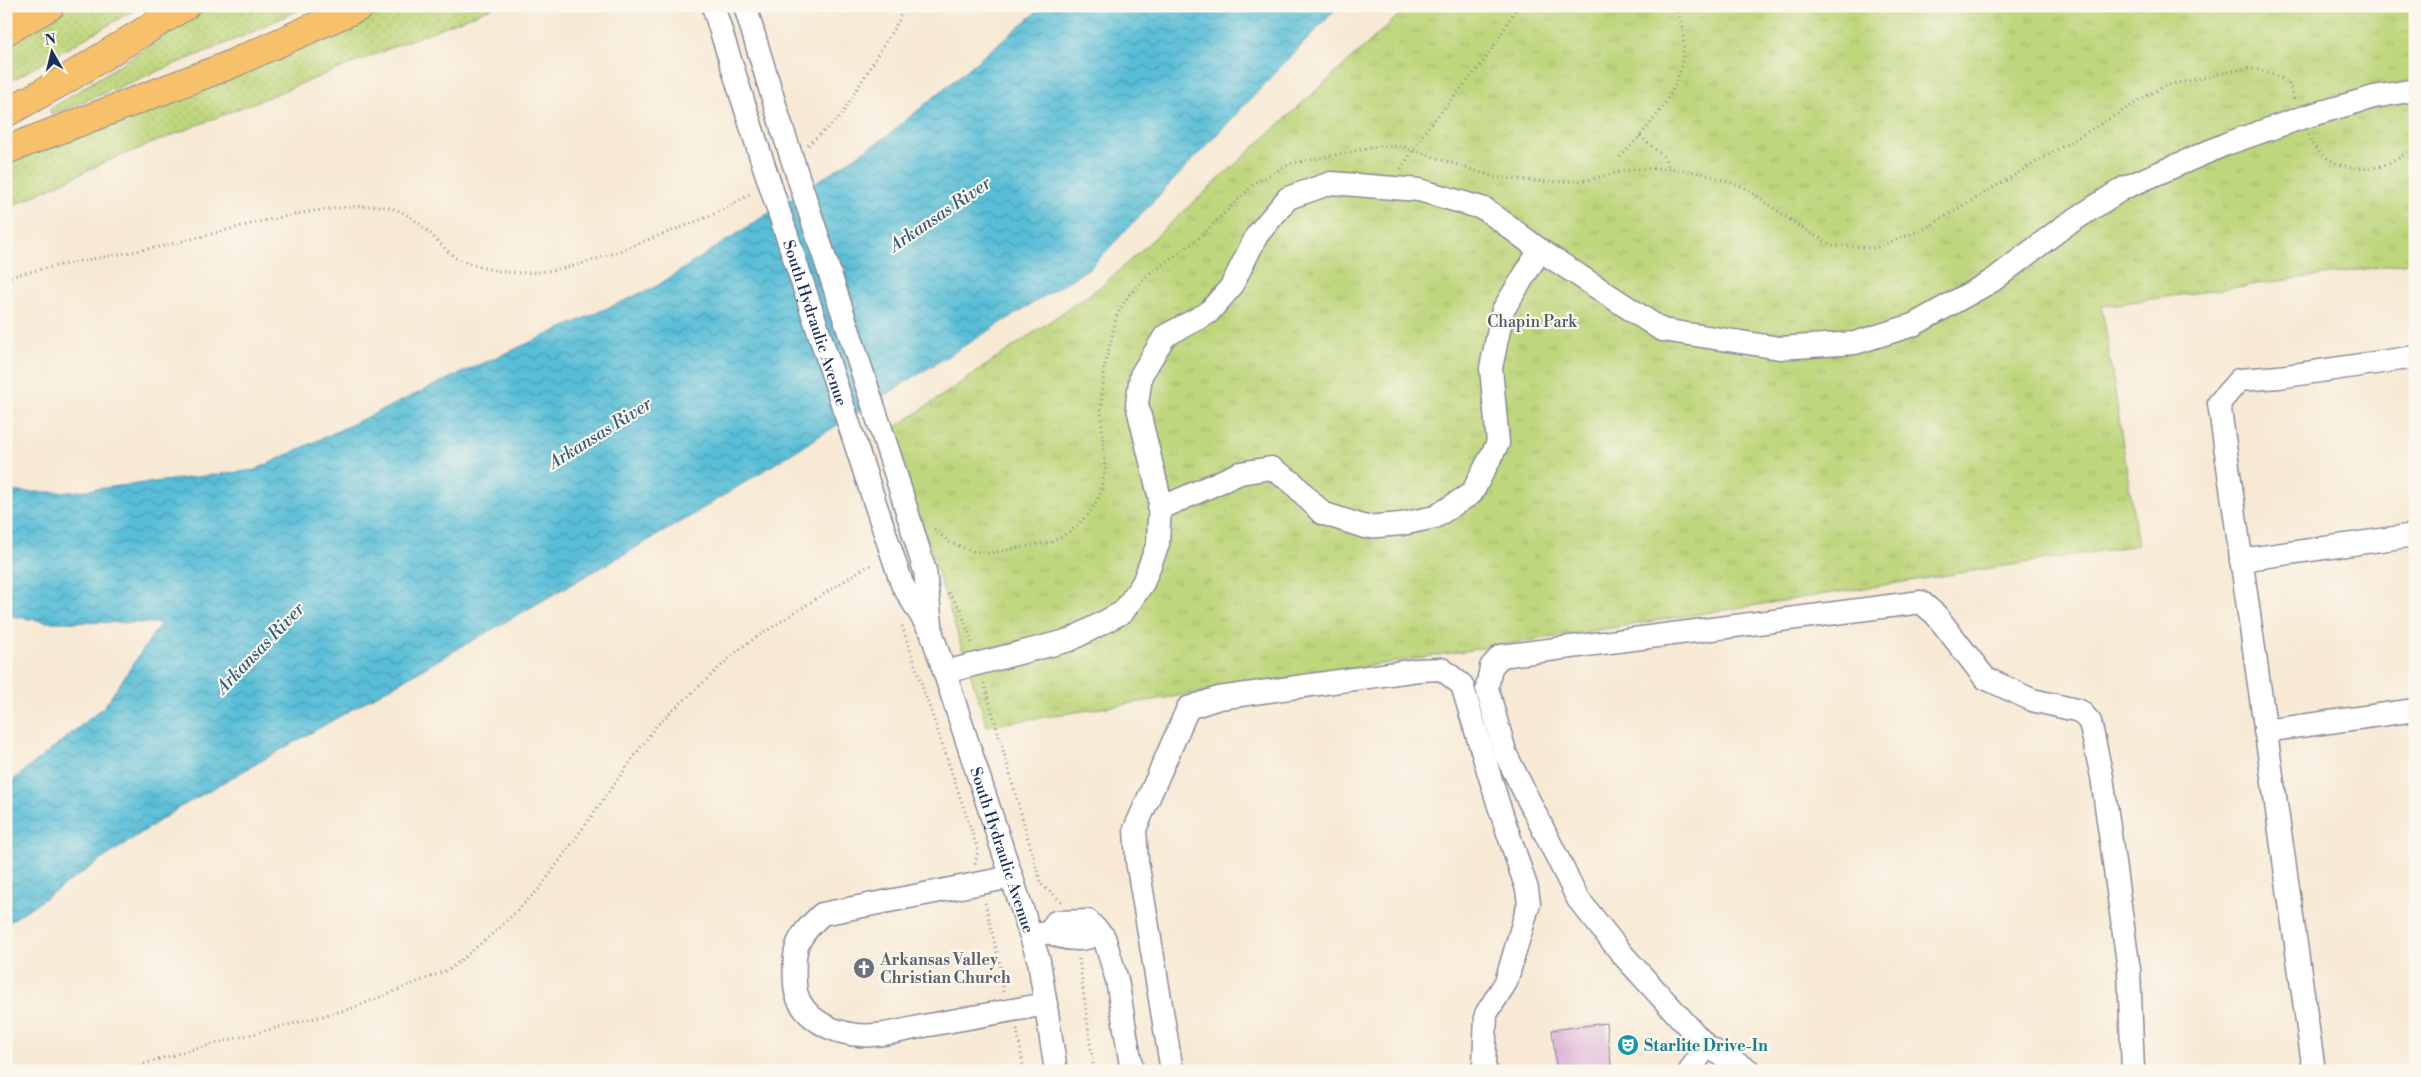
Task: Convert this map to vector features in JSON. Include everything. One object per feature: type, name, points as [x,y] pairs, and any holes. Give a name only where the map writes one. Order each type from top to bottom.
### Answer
[{"type":"highway","points":[[6,31],[50,6]]},
{"type":"highway","points":[[6,113],[65,80],[184,6]]},
{"type":"highway","points":[[6,150],[227,66],[361,6]]},
{"type":"street","name":"South Hydraulic Avenue","points":[[713,6],[902,584],[932,634],[1012,878],[1040,934],[1039,961],[1056,1071]]},
{"type":"street","name":"South Hydraulic Avenue","points":[[745,6],[782,128],[925,571],[932,634]]},
{"type":"street","points":[[945,672],[1070,640],[1123,612],[1143,583],[1158,544],[1160,499],[1137,404],[1141,375],[1164,336],[1208,313],[1231,287],[1257,235],[1288,198],[1331,183],[1419,190],[1485,209],[1540,250],[1662,330],[1780,348],[1855,343],[1913,325],[1992,281],[2063,227],[2124,188],[2226,144],[2301,118],[2374,97],[2415,90]]},
{"type":"street","points":[[1160,509],[1240,473],[1271,468],[1292,482],[1322,513],[1365,527],[1402,524],[1435,517],[1472,493],[1498,443],[1491,368],[1503,310],[1540,250]]},
{"type":"street","points":[[2314,1071],[2219,403],[2239,380],[2279,377],[2415,357]]},
{"type":"street","points":[[2241,560],[2415,535]]},
{"type":"street","points":[[1750,1071],[1706,1046],[1623,955],[1578,899],[1506,755],[1487,688],[1491,667],[1501,656],[1921,602],[1936,616],[1986,678],[2032,700],[2080,711],[2090,722],[2102,778],[2128,970],[2133,1071]]},
{"type":"street","points":[[1172,1071],[1137,860],[1135,829],[1188,708],[1219,698],[1418,670],[1442,670],[1462,685],[1498,804],[1527,890],[1529,904],[1506,982],[1486,1014],[1484,1066],[1486,1071]]},
{"type":"street","points":[[2266,731],[2415,710]]},
{"type":"street","points":[[1012,878],[822,914],[803,932],[793,957],[795,989],[805,1011],[824,1026],[848,1034],[882,1034],[1046,1004]]},
{"type":"street","points":[[1040,934],[1056,922],[1074,929],[1088,921],[1104,937],[1117,980],[1132,1071]]},
{"type":"street","points":[[1690,1071],[1706,1046]]},
{"type":"path","points":[[802,149],[840,117],[899,20],[902,6]]},
{"type":"path","points":[[1391,188],[1424,131],[1485,60],[1518,6]]},
{"type":"path","points":[[1620,157],[1662,109],[1674,90],[1683,62],[1683,37],[1676,6]]},
{"type":"path","points":[[2305,129],[2312,144],[2324,158],[2347,167],[2376,167],[2398,159],[2415,148]]},
{"type":"path","points":[[1640,136],[1664,157],[1669,168]]},
{"type":"path","points":[[6,278],[48,266],[156,247],[310,212],[376,206],[397,209],[418,221],[453,256],[478,267],[525,273],[558,271],[582,265],[716,214],[757,188]]},
{"type":"path","points":[[120,1071],[190,1050],[350,1009],[450,969],[497,930],[540,888],[656,726],[742,646],[864,568],[893,558]]},
{"type":"path","points":[[899,618],[978,850],[973,873],[984,898],[1003,977],[1003,998],[1016,1020],[1024,1071]]},
{"type":"path","points":[[984,682],[1041,884],[1068,907],[1074,929],[1094,1071]]},
{"type":"green space","points":[[72,6],[141,6],[6,84],[6,46]]},
{"type":"green space","points":[[212,6],[307,6],[241,37],[51,115],[50,109]]},
{"type":"green space","points":[[388,6],[496,6],[105,162],[6,209],[6,163],[286,53]]},
{"type":"green space","name":"Chapin Park","points":[[1409,6],[2415,6],[2415,262],[2102,306],[2138,545],[987,726],[892,430],[1103,285]]},
{"type":"water","name":"Arkansas River","points":[[1044,6],[1339,6],[1091,267],[691,516],[177,809],[6,924],[6,786],[104,707],[161,623],[47,622],[6,615],[6,492],[70,492],[255,470],[450,378],[657,286],[887,136]]},
{"type":"building","points":[[1606,1023],[1612,1071],[1557,1071],[1552,1030]]},
{"type":"place","name":"Arkansas Valley Christian Church","points":[[864,968]]},
{"type":"place","name":"Starlite Drive-In","points":[[1628,1045]]}]
